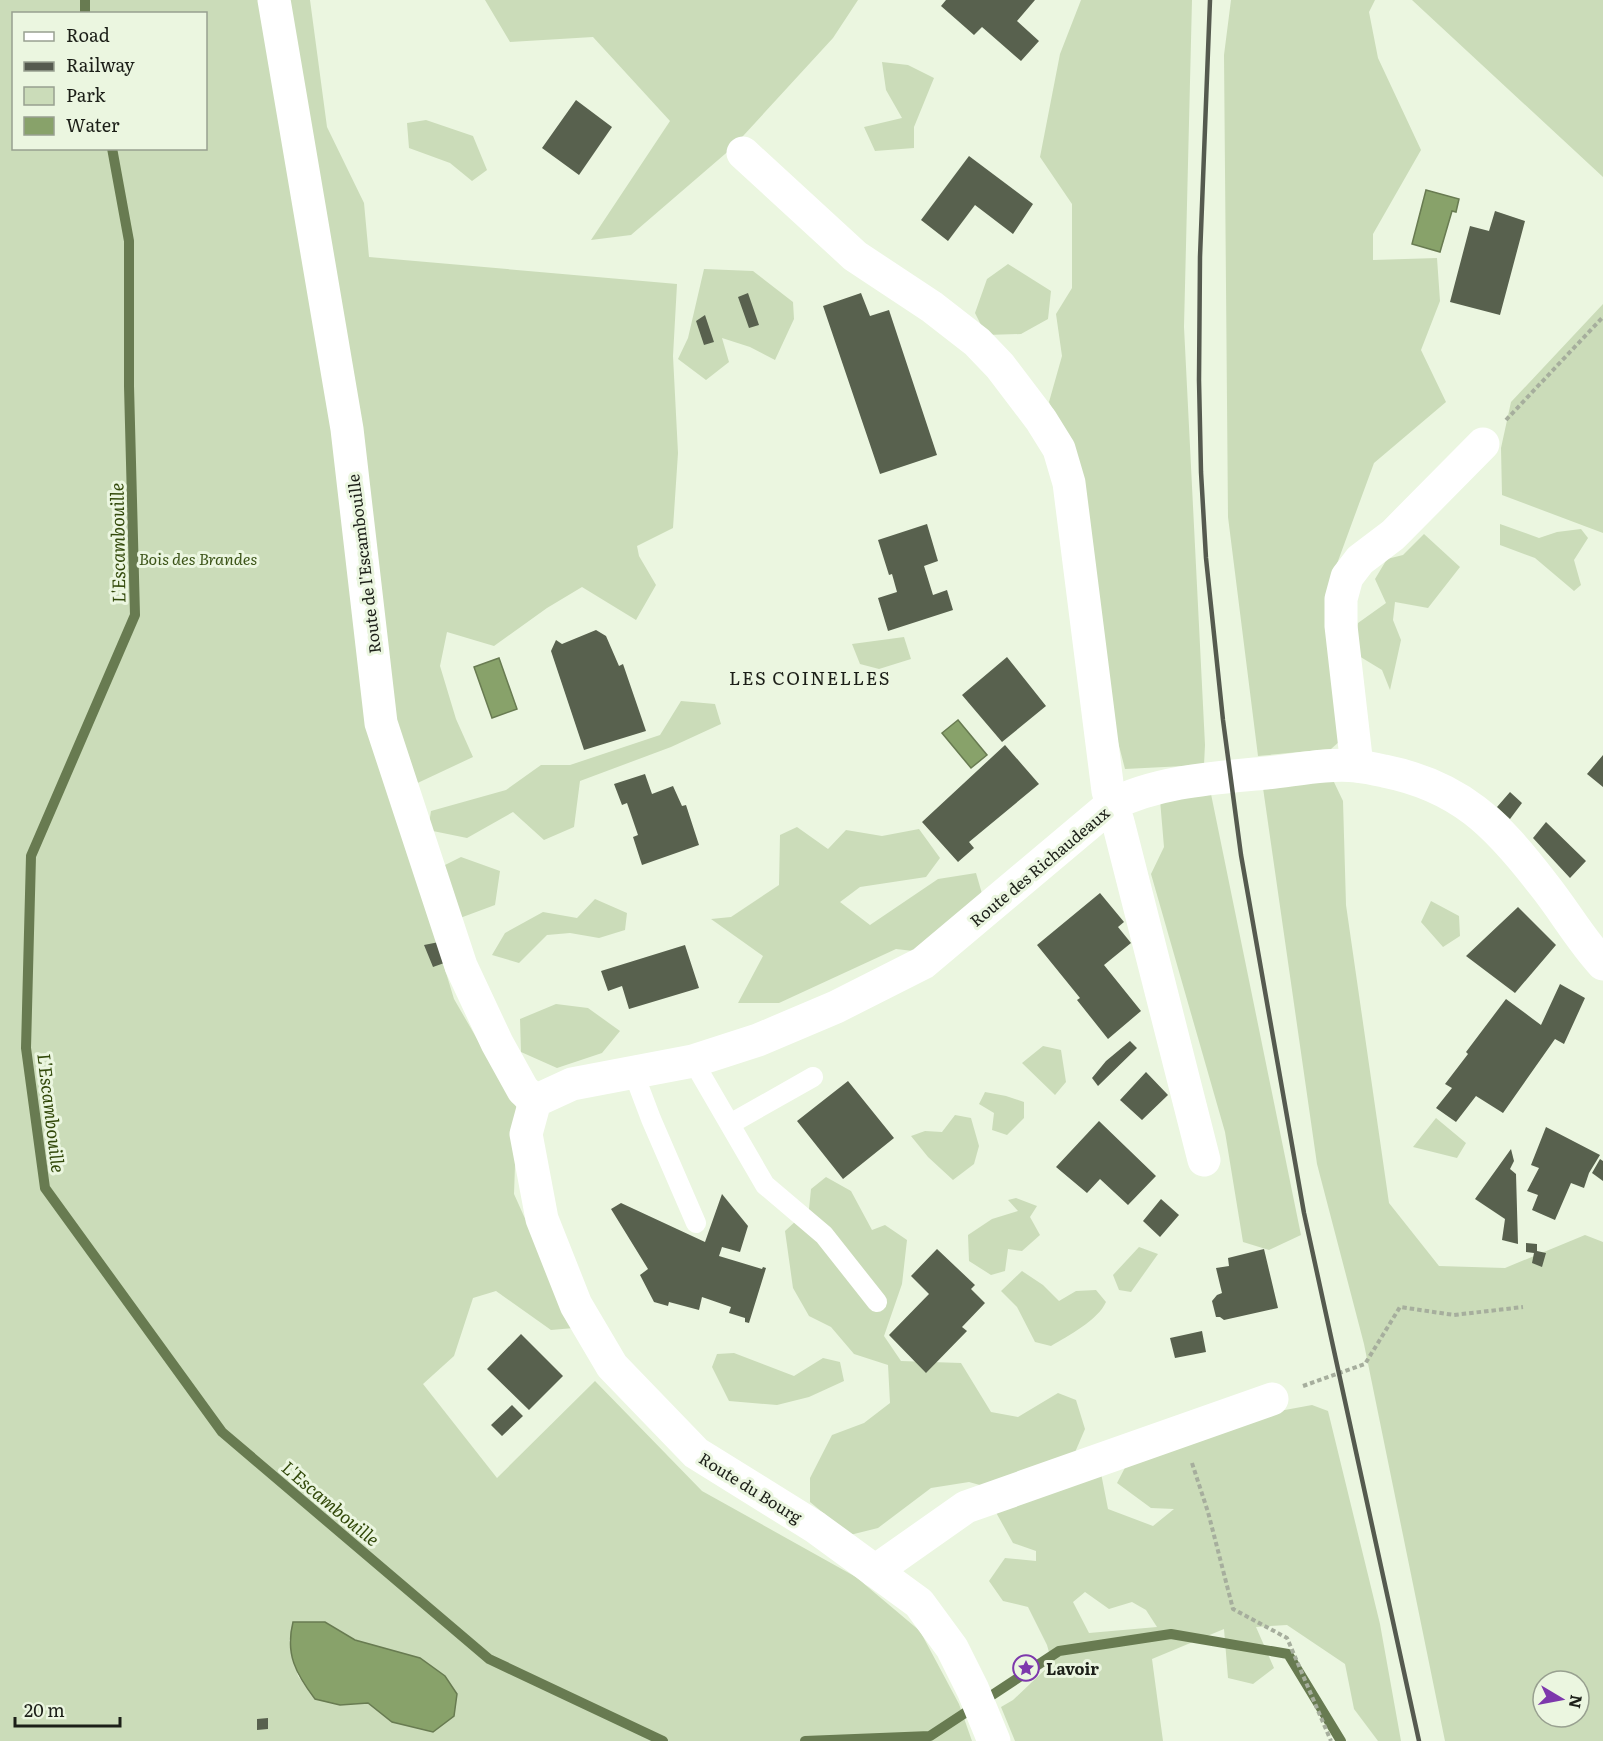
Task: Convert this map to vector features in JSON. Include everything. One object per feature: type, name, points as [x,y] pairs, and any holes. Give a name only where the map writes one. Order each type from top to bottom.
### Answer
[{"type":"street","name":"Route de l'Escambouille","points":[[274,0],[347,429],[381,723],[461,966],[497,1043],[523,1090],[535,1101]]},
{"type":"street","points":[[743,153],[855,256],[932,307],[977,342],[1000,366],[1041,420],[1059,449],[1070,483],[1111,805],[1118,822],[1204,1160]]},
{"type":"street","points":[[1345,766],[1341,598],[1347,577],[1360,560],[1393,535],[1483,444]]},
{"type":"street","name":"Route des Richaudeaux","points":[[535,1101],[572,1084],[693,1061],[758,1040],[836,1007],[923,963],[1111,805],[1134,793],[1149,789],[1224,777],[1345,766],[1420,780],[1447,791],[1476,810],[1505,836],[1544,885],[1585,944],[1603,964]]},
{"type":"street","name":"Route du Bourg","points":[[535,1101],[526,1134],[542,1219],[576,1305],[612,1366],[696,1453],[815,1527],[919,1603],[952,1648],[974,1690],[994,1741]]},
{"type":"street","points":[[875,1571],[966,1507],[1272,1399]]},
{"type":"lane","points":[[693,1061],[765,1185],[824,1235],[877,1302]]},
{"type":"lane","points":[[633,1074],[696,1223]]},
{"type":"lane","points":[[730,1124],[813,1077]]},
{"type":"path","points":[[1483,444],[1603,316]]},
{"type":"path","points":[[1272,1399],[1310,1383],[1365,1365],[1400,1307],[1454,1315],[1523,1307]]},
{"type":"path","points":[[1181,1431],[1208,1512],[1233,1609],[1287,1638],[1331,1741]]},
{"type":"green space","name":"Bois des Brandes","points":[[0,0],[310,0],[327,127],[364,203],[369,257],[677,284],[673,356],[678,453],[673,528],[637,546],[639,556],[656,585],[636,620],[582,587],[547,608],[494,646],[447,632],[440,666],[456,719],[473,757],[392,795],[454,999],[517,1108],[514,1194],[574,1328],[551,1330],[496,1291],[473,1298],[454,1356],[423,1384],[497,1478],[595,1381],[702,1491],[856,1577],[920,1631],[959,1704],[972,1741],[0,1741]],"holes":[[[325,1622],[355,1640],[392,1722],[368,1703],[340,1705],[315,1699],[298,1676],[289,1640]]]},
{"type":"green space","points":[[485,0],[858,0],[833,38],[732,148],[631,235],[591,240],[670,121],[593,37],[510,42]]},
{"type":"green space","points":[[1081,0],[1192,0],[1184,327],[1205,745],[1204,765],[1125,769],[1104,688],[1083,475],[1049,402],[1062,356],[1056,314],[1072,288],[1072,204],[1040,157],[1060,54]]},
{"type":"green space","points":[[1231,0],[1375,0],[1369,12],[1378,58],[1421,150],[1373,234],[1373,260],[1437,258],[1440,301],[1421,350],[1446,402],[1374,463],[1327,591],[1340,741],[1331,749],[1258,756],[1228,517],[1224,55]]},
{"type":"green space","points":[[1412,0],[1603,0],[1603,177]]},
{"type":"green space","points":[[882,62],[908,65],[934,78],[914,127],[914,148],[875,151],[864,127],[902,118],[886,90]]},
{"type":"green space","points":[[426,120],[473,136],[487,170],[472,181],[450,163],[409,148],[407,123]]},
{"type":"green space","points":[[1008,264],[1051,291],[1048,319],[1021,334],[986,335],[975,313],[987,279]]},
{"type":"green space","points":[[704,269],[753,271],[793,302],[794,319],[775,360],[750,347],[722,338],[729,362],[706,380],[678,359],[688,338]]},
{"type":"green space","points":[[1603,304],[1603,533],[1502,495],[1501,448],[1511,402]]},
{"type":"green space","points":[[1500,524],[1539,538],[1557,532],[1581,529],[1588,538],[1574,560],[1581,585],[1574,591],[1535,558],[1500,545]]},
{"type":"green space","points":[[1424,534],[1460,567],[1428,608],[1395,602],[1393,620],[1401,640],[1390,690],[1382,670],[1354,653],[1358,623],[1386,603],[1375,579],[1387,559],[1403,555]]},
{"type":"green space","points":[[904,637],[911,659],[879,669],[860,664],[852,644]]},
{"type":"green space","points":[[681,701],[715,704],[721,724],[671,747],[580,781],[574,827],[544,840],[513,812],[467,838],[428,830],[431,811],[506,790],[541,765],[570,765],[660,735]]},
{"type":"green space","points":[[1333,780],[1343,801],[1346,905],[1389,1203],[1439,1266],[1505,1268],[1585,1235],[1603,1242],[1603,1741],[1445,1741],[1364,1344],[1317,1164],[1263,788]]},
{"type":"green space","points":[[1211,794],[1301,1235],[1269,1250],[1243,1242],[1225,1132],[1151,874],[1164,847],[1160,800]]},
{"type":"green space","points":[[797,827],[828,849],[846,830],[882,836],[919,829],[940,858],[926,877],[860,887],[840,902],[870,925],[938,879],[976,873],[985,904],[922,952],[896,949],[779,1003],[738,1003],[763,956],[711,919],[731,917],[779,885],[780,835]]},
{"type":"green space","points":[[461,857],[500,871],[495,905],[460,918],[437,869]]},
{"type":"green space","points":[[595,899],[627,913],[625,930],[599,938],[570,933],[547,935],[519,963],[492,955],[505,933],[543,912],[577,918]]},
{"type":"green space","points":[[1431,901],[1459,916],[1460,936],[1443,947],[1421,922]]},
{"type":"green space","points":[[556,1004],[588,1008],[620,1031],[602,1053],[557,1068],[521,1052],[520,1019]]},
{"type":"green space","points":[[1043,1046],[1061,1050],[1066,1082],[1055,1095],[1022,1063]]},
{"type":"green space","points":[[985,1092],[1024,1102],[1024,1118],[1007,1135],[992,1130],[994,1113],[979,1104]]},
{"type":"green space","points":[[955,1115],[971,1118],[979,1146],[974,1164],[953,1180],[928,1157],[911,1136],[925,1131],[942,1132]]},
{"type":"green space","points":[[1436,1118],[1466,1143],[1457,1158],[1413,1147]]},
{"type":"green space","points":[[826,1177],[851,1191],[872,1230],[885,1225],[907,1240],[902,1284],[884,1336],[901,1361],[961,1363],[991,1412],[1018,1417],[1058,1393],[1076,1400],[1085,1429],[1073,1457],[1100,1468],[1108,1509],[1153,1526],[1174,1509],[1151,1508],[1117,1483],[1130,1458],[1252,1416],[1312,1405],[1328,1411],[1380,1624],[1401,1741],[1378,1741],[1354,1709],[1345,1664],[1287,1625],[1256,1627],[1274,1668],[1253,1684],[1228,1678],[1224,1629],[1152,1659],[1163,1741],[1015,1741],[1001,1707],[1013,1700],[1052,1663],[1047,1645],[1028,1607],[1003,1601],[989,1581],[1005,1558],[1036,1561],[1036,1551],[1013,1543],[993,1507],[987,1487],[969,1482],[931,1488],[878,1528],[850,1535],[810,1502],[810,1478],[832,1435],[864,1423],[890,1403],[888,1365],[854,1354],[831,1327],[809,1316],[793,1288],[785,1231],[809,1209],[811,1189]],"holes":[[[1085,1592],[1109,1609],[1132,1602],[1146,1610],[1157,1627],[1089,1633],[1073,1602]]]},
{"type":"green space","points":[[1016,1198],[1037,1206],[1030,1217],[1040,1235],[1022,1251],[1008,1249],[1005,1271],[991,1275],[969,1261],[968,1235],[992,1219],[1018,1211],[1008,1200]]},
{"type":"green space","points":[[1139,1247],[1158,1254],[1131,1292],[1119,1290],[1113,1275]]},
{"type":"green space","points":[[1022,1271],[1043,1285],[1059,1301],[1076,1291],[1096,1290],[1106,1302],[1090,1321],[1051,1346],[1035,1342],[1017,1307],[1001,1291]]},
{"type":"green space","points":[[734,1353],[794,1376],[823,1358],[840,1362],[844,1381],[809,1397],[777,1405],[729,1401],[712,1367],[717,1354]]},
{"type":"water","points":[[1426,190],[1459,199],[1456,212],[1452,211],[1440,252],[1412,244]]},
{"type":"water","points":[[499,658],[517,709],[492,718],[474,667]]},
{"type":"water","points":[[958,720],[987,755],[971,768],[942,733]]},
{"type":"water","points":[[293,1622],[325,1622],[355,1640],[420,1658],[445,1676],[457,1694],[454,1716],[433,1732],[392,1722],[368,1703],[340,1705],[315,1699],[302,1681],[291,1654]]},
{"type":"building","points":[[946,0],[1035,0],[1017,21],[1039,41],[1021,61],[982,27],[974,35],[941,6]]},
{"type":"building","points":[[576,100],[612,127],[579,175],[542,148]]},
{"type":"building","points":[[969,156],[1033,204],[1013,234],[975,205],[948,241],[921,220]]},
{"type":"building","points":[[1495,211],[1525,221],[1500,315],[1450,302],[1470,226],[1489,231]]},
{"type":"building","points":[[748,293],[759,325],[749,328],[738,297]]},
{"type":"building","points":[[861,293],[870,316],[889,310],[937,455],[880,474],[823,306]]},
{"type":"building","points":[[705,315],[714,342],[704,345],[696,321]]},
{"type":"building","points":[[927,524],[938,561],[924,566],[933,595],[947,590],[953,610],[888,631],[878,598],[897,592],[878,540]]},
{"type":"building","points":[[596,630],[606,636],[619,666],[623,664],[646,731],[584,750],[551,651],[556,640],[562,644]]},
{"type":"building","points":[[1007,657],[1046,706],[1002,742],[962,695]]},
{"type":"building","points":[[1005,745],[1039,784],[969,842],[974,848],[958,862],[922,822]]},
{"type":"building","points":[[1603,755],[1603,787],[1587,774]]},
{"type":"building","points":[[645,774],[652,794],[673,786],[682,806],[686,805],[699,845],[642,865],[633,837],[638,835],[627,803],[622,805],[614,784]]},
{"type":"building","points":[[1510,792],[1522,803],[1510,819],[1497,807]]},
{"type":"building","points":[[1546,822],[1586,861],[1570,878],[1533,838]]},
{"type":"building","points":[[1100,893],[1124,922],[1118,927],[1131,943],[1104,965],[1141,1011],[1108,1039],[1077,1000],[1080,998],[1037,945]]},
{"type":"building","points":[[1518,907],[1556,945],[1515,993],[1466,956]]},
{"type":"building","points":[[439,942],[447,962],[433,967],[424,945]]},
{"type":"building","points":[[685,945],[699,988],[629,1009],[622,986],[608,991],[601,971]]},
{"type":"building","points":[[1560,984],[1585,998],[1564,1044],[1555,1039],[1503,1113],[1476,1096],[1456,1122],[1436,1108],[1452,1088],[1445,1084],[1506,999],[1541,1025]]},
{"type":"building","points":[[1130,1041],[1137,1048],[1098,1086],[1092,1078],[1106,1061]]},
{"type":"building","points":[[1146,1072],[1168,1095],[1142,1120],[1120,1100]]},
{"type":"building","points":[[848,1081],[894,1138],[843,1179],[797,1121]]},
{"type":"building","points":[[1099,1121],[1156,1176],[1128,1205],[1100,1179],[1087,1193],[1056,1167]]},
{"type":"building","points":[[1546,1127],[1600,1155],[1589,1173],[1584,1188],[1571,1183],[1555,1220],[1532,1210],[1538,1195],[1527,1191],[1539,1168],[1531,1165]]},
{"type":"building","points":[[1511,1149],[1514,1161],[1510,1169],[1516,1174],[1518,1244],[1502,1240],[1505,1219],[1475,1199]]},
{"type":"building","points":[[1600,1159],[1603,1161],[1603,1181],[1592,1173]]},
{"type":"building","points":[[722,1194],[748,1226],[740,1252],[722,1247],[719,1256],[762,1269],[766,1268],[749,1323],[745,1322],[745,1318],[729,1313],[731,1307],[702,1297],[699,1310],[669,1302],[668,1306],[654,1302],[640,1275],[648,1269],[611,1209],[621,1203],[705,1242]]},
{"type":"building","points":[[1161,1199],[1179,1215],[1160,1237],[1143,1221]]},
{"type":"building","points":[[1526,1243],[1537,1244],[1537,1251],[1546,1253],[1542,1267],[1532,1263],[1534,1253],[1526,1252]]},
{"type":"building","points":[[937,1249],[975,1285],[971,1289],[985,1303],[962,1327],[967,1331],[926,1373],[889,1335],[929,1294],[911,1276]]},
{"type":"building","points":[[1264,1249],[1278,1308],[1224,1320],[1216,1317],[1212,1301],[1222,1293],[1216,1268],[1229,1266],[1228,1258]]},
{"type":"building","points":[[1202,1331],[1206,1352],[1175,1358],[1170,1338]]},
{"type":"building","points":[[521,1334],[563,1376],[529,1410],[487,1369]]},
{"type":"building","points":[[512,1405],[523,1416],[502,1436],[491,1425]]},
{"type":"building","points":[[268,1718],[268,1729],[257,1730],[257,1719]]},
{"type":"waterway","name":"L'Escambouille","points":[[85,0],[85,12]]},
{"type":"waterway","name":"L'Escambouille","points":[[112,150],[129,241],[129,386],[135,615],[31,856],[26,1048],[45,1188],[222,1432],[489,1659],[663,1741]]},
{"type":"waterway","name":"L'Escambouille","points":[[805,1741],[930,1736],[1059,1651],[1171,1634],[1288,1654],[1341,1741]]},
{"type":"railway","points":[[1210,0],[1200,257],[1199,380],[1206,558],[1223,720],[1241,855],[1304,1213],[1419,1741]]},
{"type":"place","name":"Lavoir","points":[[1026,1668]]},
{"type":"district","name":"LES COINELLES","points":[[810,677]]}]
